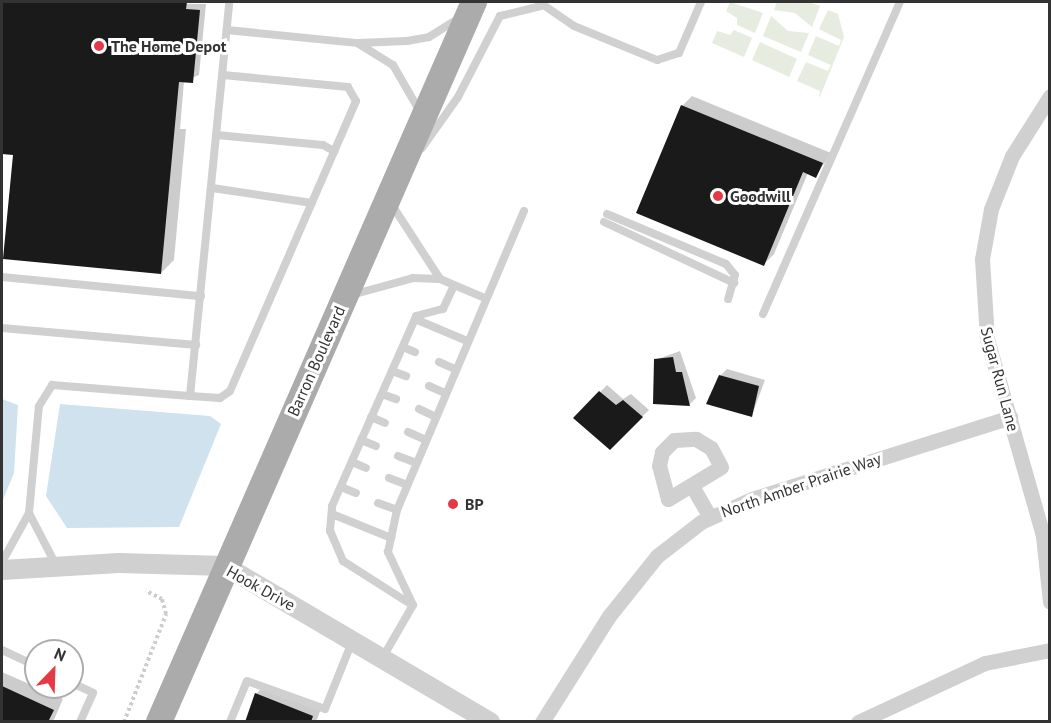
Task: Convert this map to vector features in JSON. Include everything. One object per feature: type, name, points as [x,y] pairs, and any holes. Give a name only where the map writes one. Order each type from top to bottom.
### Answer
[{"type":"main road","name":"Barron Boulevard","points":[[160,721],[225,566],[424,120],[472,6]]},
{"type":"street","name":"Sugar Run Lane","points":[[1050,96],[1012,156],[995,198],[982,258],[987,339],[1043,536],[1050,602]]},
{"type":"street","name":"North Amber Prairie Way","points":[[542,722],[609,616],[657,556],[710,517],[752,499],[1010,417]]},
{"type":"street","points":[[692,486],[710,517]]},
{"type":"street","name":"Hook Drive","points":[[2,570],[57,567],[225,566],[490,722]]},
{"type":"street","points":[[858,722],[985,663],[1050,650]]},
{"type":"lane","points":[[190,396],[230,2]]},
{"type":"lane","points":[[440,279],[390,195],[458,97],[500,16],[540,4],[574,26],[657,60],[679,53],[701,2]]},
{"type":"lane","points":[[763,314],[900,2]]},
{"type":"lane","points":[[227,30],[358,43],[429,37],[472,6]]},
{"type":"lane","points":[[358,43],[393,64],[424,120]]},
{"type":"lane","points":[[2,562],[29,513],[39,406],[52,385],[220,398],[230,390],[356,101],[348,87],[223,75]]},
{"type":"lane","points":[[217,135],[322,145],[334,151]]},
{"type":"lane","points":[[212,188],[312,203]]},
{"type":"lane","points":[[413,605],[388,552],[397,510],[485,298],[524,211]]},
{"type":"lane","points":[[605,218],[726,264],[735,275],[734,286],[728,298]]},
{"type":"lane","points":[[2,277],[201,296]]},
{"type":"lane","points":[[343,301],[387,283],[440,279],[485,298]]},
{"type":"lane","points":[[413,605],[343,561],[330,531],[332,514],[361,440],[415,319],[443,309],[454,285]]},
{"type":"lane","points":[[415,319],[467,341]]},
{"type":"lane","points":[[2,328],[196,345]]},
{"type":"lane","points":[[403,347],[415,352]]},
{"type":"lane","points":[[439,362],[455,369]]},
{"type":"lane","points":[[392,371],[406,376]]},
{"type":"lane","points":[[429,386],[445,393]]},
{"type":"lane","points":[[382,394],[396,399]]},
{"type":"lane","points":[[419,409],[436,417]]},
{"type":"lane","points":[[372,417],[385,423]]},
{"type":"lane","points":[[408,432],[426,440]]},
{"type":"lane","points":[[361,440],[376,446]]},
{"type":"lane","points":[[398,456],[416,463]]},
{"type":"lane","points":[[352,462],[366,468]]},
{"type":"lane","points":[[389,478],[407,485]]},
{"type":"lane","points":[[341,487],[356,493]]},
{"type":"lane","points":[[378,503],[397,510]]},
{"type":"lane","points":[[29,513],[57,567]]},
{"type":"lane","points":[[332,514],[391,538]]},
{"type":"lane","points":[[383,657],[413,605]]},
{"type":"lane","points":[[230,722],[247,681],[326,709],[353,640]]},
{"type":"lane","points":[[2,650],[24,660]]},
{"type":"lane","points":[[81,722],[93,693],[84,689]]},
{"type":"path","points":[[124,722],[166,614],[162,599],[146,591]]},
{"type":"shaded area","points":[[730,2],[763,13],[755,33],[737,25],[737,18],[726,11]]},
{"type":"shaded area","points":[[777,2],[809,2],[820,6],[812,27],[795,13],[774,10]]},
{"type":"shaded area","points":[[828,10],[838,14],[844,37],[819,99],[820,91],[797,81],[806,62],[828,71],[831,65],[808,55],[816,36],[839,46],[841,40],[819,29]]},
{"type":"shaded area","points":[[771,16],[788,31],[809,33],[801,52],[763,36]]},
{"type":"shaded area","points":[[734,30],[752,38],[744,57],[712,43],[717,31],[730,35]]},
{"type":"shaded area","points":[[760,42],[797,59],[789,77],[752,60]]},
{"type":"water","points":[[2,399],[18,405],[14,473],[2,502]]},
{"type":"water","points":[[60,404],[210,416],[221,424],[179,527],[67,528],[46,496]]},
{"type":"building","points":[[2,2],[187,2],[186,9],[200,10],[193,83],[179,82],[161,274],[3,259],[13,155],[2,154]]},
{"type":"building","name":"Goodwill","points":[[681,105],[823,163],[816,178],[803,172],[764,266],[636,213]]},
{"type":"building","points":[[673,357],[676,372],[682,372],[690,406],[653,404],[654,359]]},
{"type":"building","points":[[719,375],[759,386],[752,417],[706,404]]},
{"type":"building","points":[[599,391],[616,405],[623,400],[643,417],[610,450],[573,418]]},
{"type":"building","points":[[2,686],[24,696],[24,699],[30,699],[54,710],[48,722],[2,722]]},
{"type":"building","points":[[255,693],[313,716],[311,722],[245,722]]},
{"type":"place","name":"The Home Depot","points":[[99,46]]},
{"type":"place","name":"Goodwill","points":[[718,196]]},
{"type":"place","name":"BP","points":[[453,504]]}]
